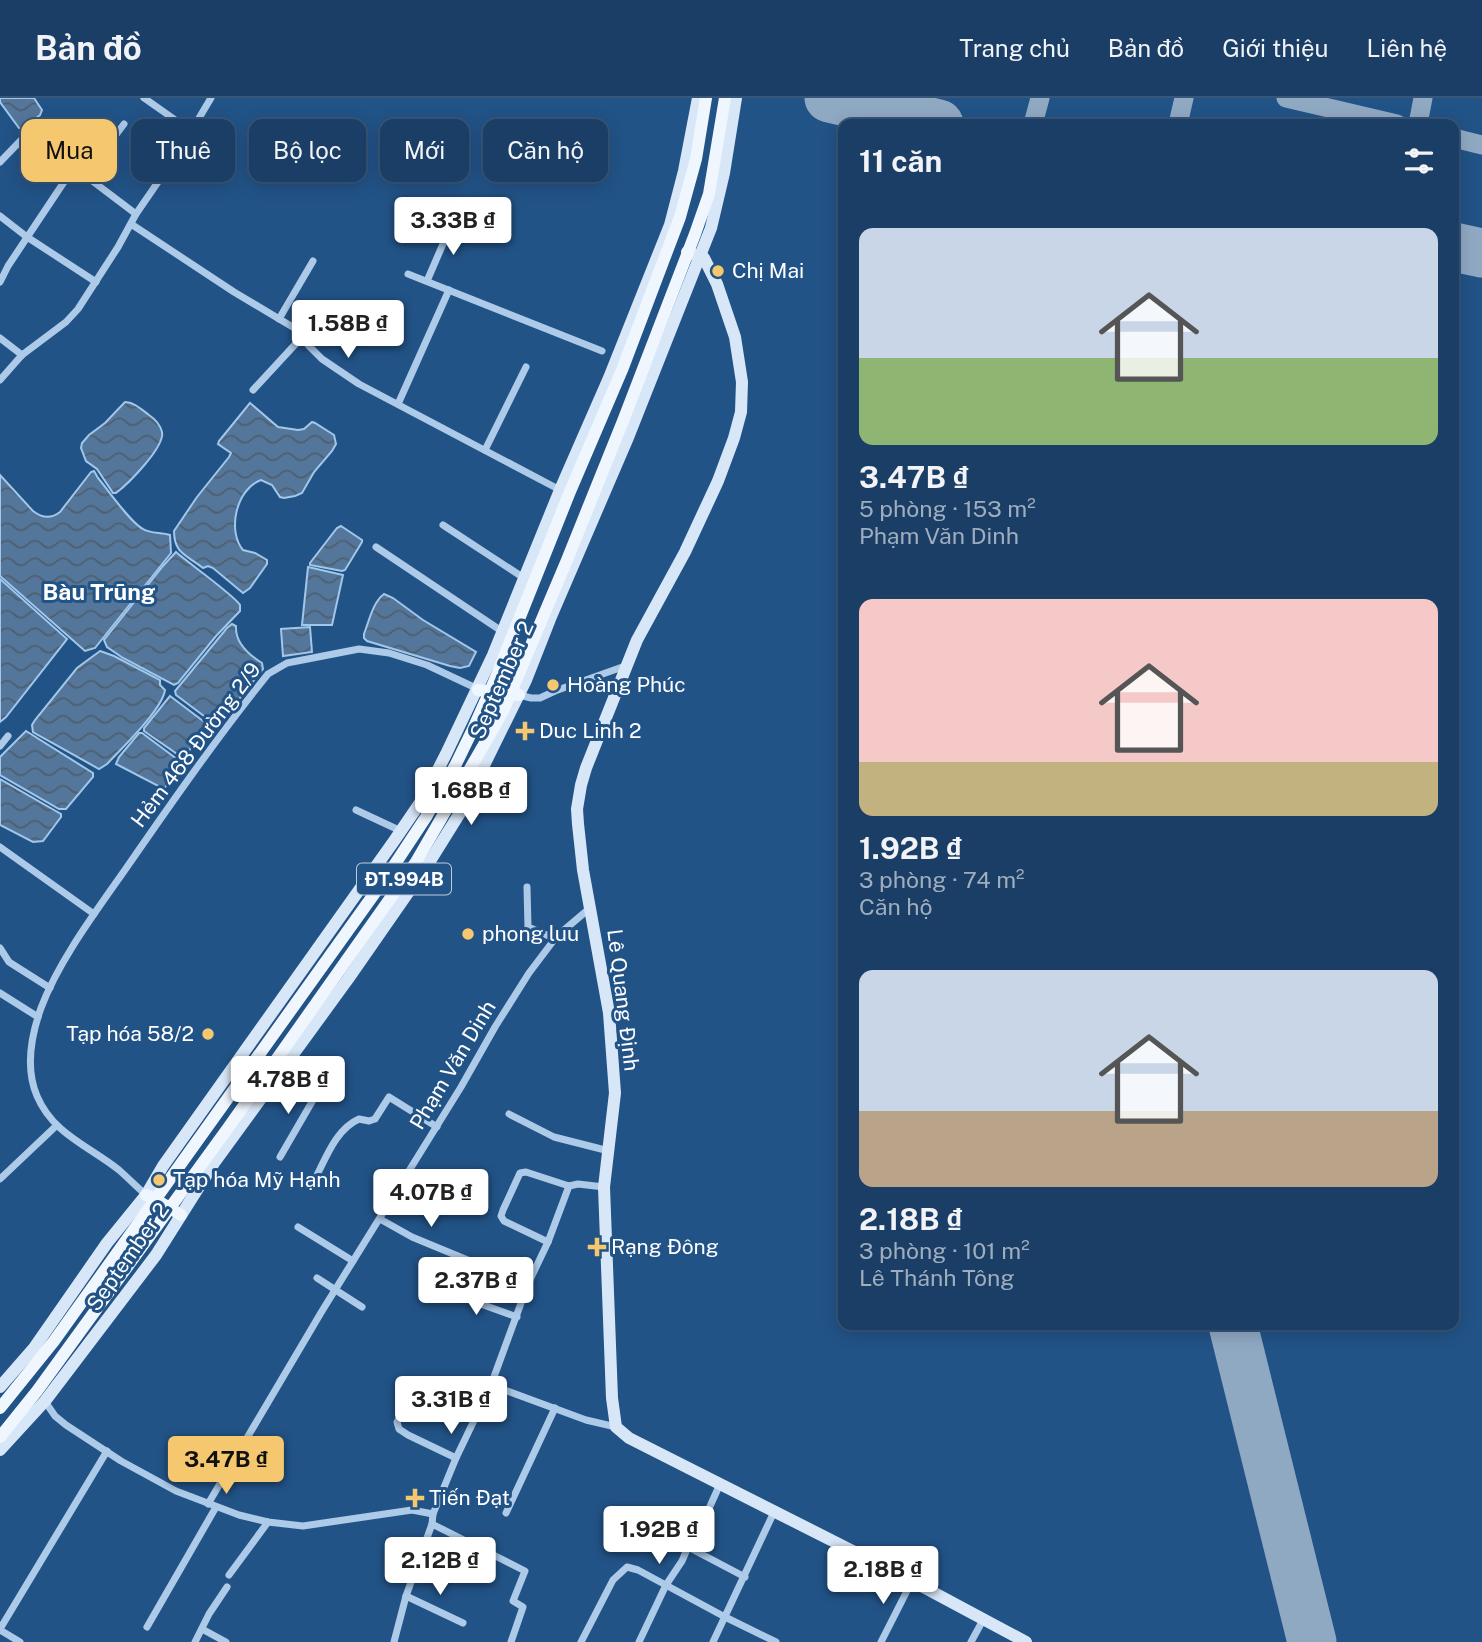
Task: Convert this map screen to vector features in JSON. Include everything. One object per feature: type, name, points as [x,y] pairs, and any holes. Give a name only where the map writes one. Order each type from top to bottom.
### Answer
[{"type":"main road","name":"September 2","points":[[0,1408],[54,1341],[151,1197],[387,876],[426,817],[455,766],[670,225],[698,98]]},
{"type":"main road","name":"September 2","points":[[0,1387],[33,1348],[107,1243],[151,1197],[163,1166],[425,797],[484,690],[524,578],[622,369],[680,217],[696,159],[706,98]]},
{"type":"main road","name":"September 2","points":[[515,694],[709,194],[725,98]]},
{"type":"main road","name":"September 2","points":[[1,1443],[156,1255],[214,1163],[416,862],[515,694],[627,440],[711,228],[724,173],[736,98]]},
{"type":"main road","points":[[687,252],[700,257]]},
{"type":"main road","name":"Lê Quang Định","points":[[616,1427],[612,1398],[604,1187],[615,1093],[610,1013],[583,870],[578,808],[586,768],[637,640],[685,552],[718,481],[741,412],[742,382],[735,337],[717,284],[704,258],[700,257]]},
{"type":"main road","points":[[484,690],[515,694]]},
{"type":"main road","name":"September 2","points":[[41,1396],[170,1208],[305,1029]]},
{"type":"main road","points":[[151,1197],[181,1215]]},
{"type":"main road","points":[[616,1427],[629,1438],[912,1581],[1026,1642]]},
{"type":"street","points":[[144,98],[174,119]]},
{"type":"street","points":[[199,119],[212,98]]},
{"type":"street","points":[[117,133],[124,124]]},
{"type":"street","points":[[0,162],[21,140]]},
{"type":"street","points":[[0,282],[64,182]]},
{"type":"street","points":[[95,182],[136,214]]},
{"type":"street","points":[[0,380],[22,355],[66,322],[78,309],[158,182]]},
{"type":"street","points":[[0,216],[96,282]]},
{"type":"street","points":[[427,281],[452,223]]},
{"type":"street","points":[[131,224],[296,329],[322,359],[359,384],[564,492]]},
{"type":"street","points":[[279,319],[313,261]]},
{"type":"street","points":[[408,274],[602,351]]},
{"type":"street","points":[[398,404],[449,290]]},
{"type":"street","points":[[253,390],[302,337]]},
{"type":"street","points":[[0,338],[22,355]]},
{"type":"street","points":[[485,450],[526,367]]},
{"type":"street","points":[[443,525],[524,578]]},
{"type":"street","points":[[376,547],[503,632]]},
{"type":"street","name":"Hẻm 468 Đường 2/9","points":[[56,1126],[37,1097],[32,1082],[30,1057],[38,1017],[50,988],[94,914],[216,741],[268,674],[287,663],[359,649],[389,653],[427,665],[484,690]]},
{"type":"street","points":[[515,694],[540,698],[628,665]]},
{"type":"street","points":[[0,746],[8,736]]},
{"type":"street","points":[[356,810],[401,831]]},
{"type":"street","points":[[0,847],[94,914]]},
{"type":"street","points":[[527,887],[528,927],[549,936],[557,936]]},
{"type":"street","name":"Phạm Văn Dinh","points":[[147,1627],[212,1505],[335,1290],[528,973],[557,936],[590,907]]},
{"type":"street","points":[[0,948],[9,962],[50,988]]},
{"type":"street","points":[[0,993],[38,1017]]},
{"type":"street","points":[[281,1157],[320,1088]]},
{"type":"street","points":[[316,1179],[346,1127],[359,1119],[375,1119],[389,1097],[436,1127]]},
{"type":"street","points":[[509,1114],[554,1138],[609,1151]]},
{"type":"street","points":[[0,1179],[56,1126],[151,1197]]},
{"type":"street","points":[[548,1242],[504,1220],[502,1216],[520,1173],[526,1172],[569,1186],[578,1184],[604,1187]]},
{"type":"street","points":[[394,1642],[433,1514],[491,1385],[528,1284],[548,1242],[569,1186]]},
{"type":"street","points":[[380,1219],[412,1237],[470,1261]]},
{"type":"street","points":[[298,1227],[353,1261]]},
{"type":"street","points":[[317,1278],[362,1307]]},
{"type":"street","points":[[451,1286],[478,1303],[517,1317]]},
{"type":"street","points":[[491,1385],[586,1420],[616,1427]]},
{"type":"street","points":[[415,1392],[397,1422],[399,1429],[456,1458]]},
{"type":"street","points":[[41,1396],[55,1416],[66,1425],[121,1461],[176,1491],[268,1522],[303,1526],[412,1510],[433,1514]]},
{"type":"street","points":[[506,1513],[555,1408]]},
{"type":"street","points":[[20,1642],[0,1630],[107,1451]]},
{"type":"street","points":[[639,1642],[666,1585],[698,1534],[720,1484]]},
{"type":"street","points":[[713,1642],[774,1512]]},
{"type":"street","points":[[229,1575],[268,1522]]},
{"type":"street","points":[[432,1524],[525,1571],[513,1601],[523,1606],[511,1642]]},
{"type":"street","points":[[688,1546],[745,1577]]},
{"type":"street","points":[[581,1642],[613,1580],[627,1567],[638,1570],[725,1618],[776,1642]]},
{"type":"street","points":[[881,1642],[912,1581]]},
{"type":"street","points":[[195,1642],[227,1587]]},
{"type":"street","points":[[406,1597],[463,1623]]},
{"type":"street","points":[[971,1642],[983,1620]]},
{"type":"street","points":[[202,1629],[226,1642]]},
{"type":"water","points":[[0,98],[34,98],[42,110],[35,119],[21,119],[19,128],[0,102]]},
{"type":"water","points":[[125,402],[137,406],[155,420],[162,432],[158,447],[145,465],[122,488],[113,493],[97,469],[86,461],[81,448],[89,435]]},
{"type":"water","points":[[250,403],[278,427],[298,430],[315,423],[334,435],[336,444],[314,472],[302,493],[280,497],[272,485],[261,480],[245,492],[235,522],[238,542],[243,550],[267,560],[267,564],[250,588],[243,593],[213,568],[203,568],[182,553],[176,545],[174,531],[229,457],[231,453],[218,444],[219,441]]},
{"type":"water","points":[[94,471],[132,520],[149,532],[170,535],[171,553],[95,648],[85,651],[0,576],[0,475],[33,511],[46,517],[60,512]]},
{"type":"water","points":[[341,526],[362,540],[345,570],[310,565],[337,528]]},
{"type":"water","points":[[176,552],[236,601],[240,605],[240,611],[174,685],[123,658],[107,647],[104,640]]},
{"type":"water","points":[[308,567],[343,575],[332,625],[302,625]]},
{"type":"water","points":[[0,579],[67,639],[0,722]]},
{"type":"water","points":[[384,594],[476,652],[469,666],[450,666],[367,641],[364,634],[377,602]]},
{"type":"water","points":[[232,624],[236,626],[240,643],[262,663],[263,669],[223,719],[212,722],[176,695],[175,691]]},
{"type":"water","points":[[310,627],[312,652],[283,656],[281,629]]},
{"type":"water","points":[[100,651],[160,680],[160,685],[165,690],[157,708],[107,764],[99,769],[33,732],[32,725],[77,668]]},
{"type":"water","points":[[170,696],[207,724],[194,740],[187,756],[183,758],[144,731]]},
{"type":"water","points":[[26,731],[93,773],[93,777],[66,809],[59,809],[0,775],[0,757]]},
{"type":"water","points":[[139,733],[181,762],[164,789],[116,764]]},
{"type":"water","points":[[0,779],[61,814],[43,841],[33,842],[0,825]]},
{"type":"taxiway","points":[[1034,119],[1040,98]]},
{"type":"taxiway","points":[[1179,119],[1184,98]]},
{"type":"taxiway","points":[[1286,98],[1376,119]]},
{"type":"taxiway","points":[[1419,119],[1423,98]]},
{"type":"taxiway","points":[[1459,139],[1482,145]]},
{"type":"runway","points":[[829,98],[918,119]]},
{"type":"runway","points":[[1459,248],[1482,253]]},
{"type":"runway","points":[[1234,1330],[1312,1642]]},
{"type":"place","name":"Chị Mai","points":[[718,271]]},
{"type":"place","name":"Hoàng Phúc","points":[[553,685]]},
{"type":"place","name":"Duc Linh 2","points":[[525,731]]},
{"type":"place","name":"phong luu","points":[[468,934]]},
{"type":"place","name":"Tạp hóa 58/2","points":[[208,1034]]},
{"type":"place","name":"Tạp hóa Mỹ Hạnh","points":[[159,1180]]},
{"type":"place","name":"Rạng Đông","points":[[597,1247]]},
{"type":"place","name":"Tiến Đạt","points":[[415,1498]]},
{"type":"district","name":"Bàu Trũng","points":[[99,592]]}]
